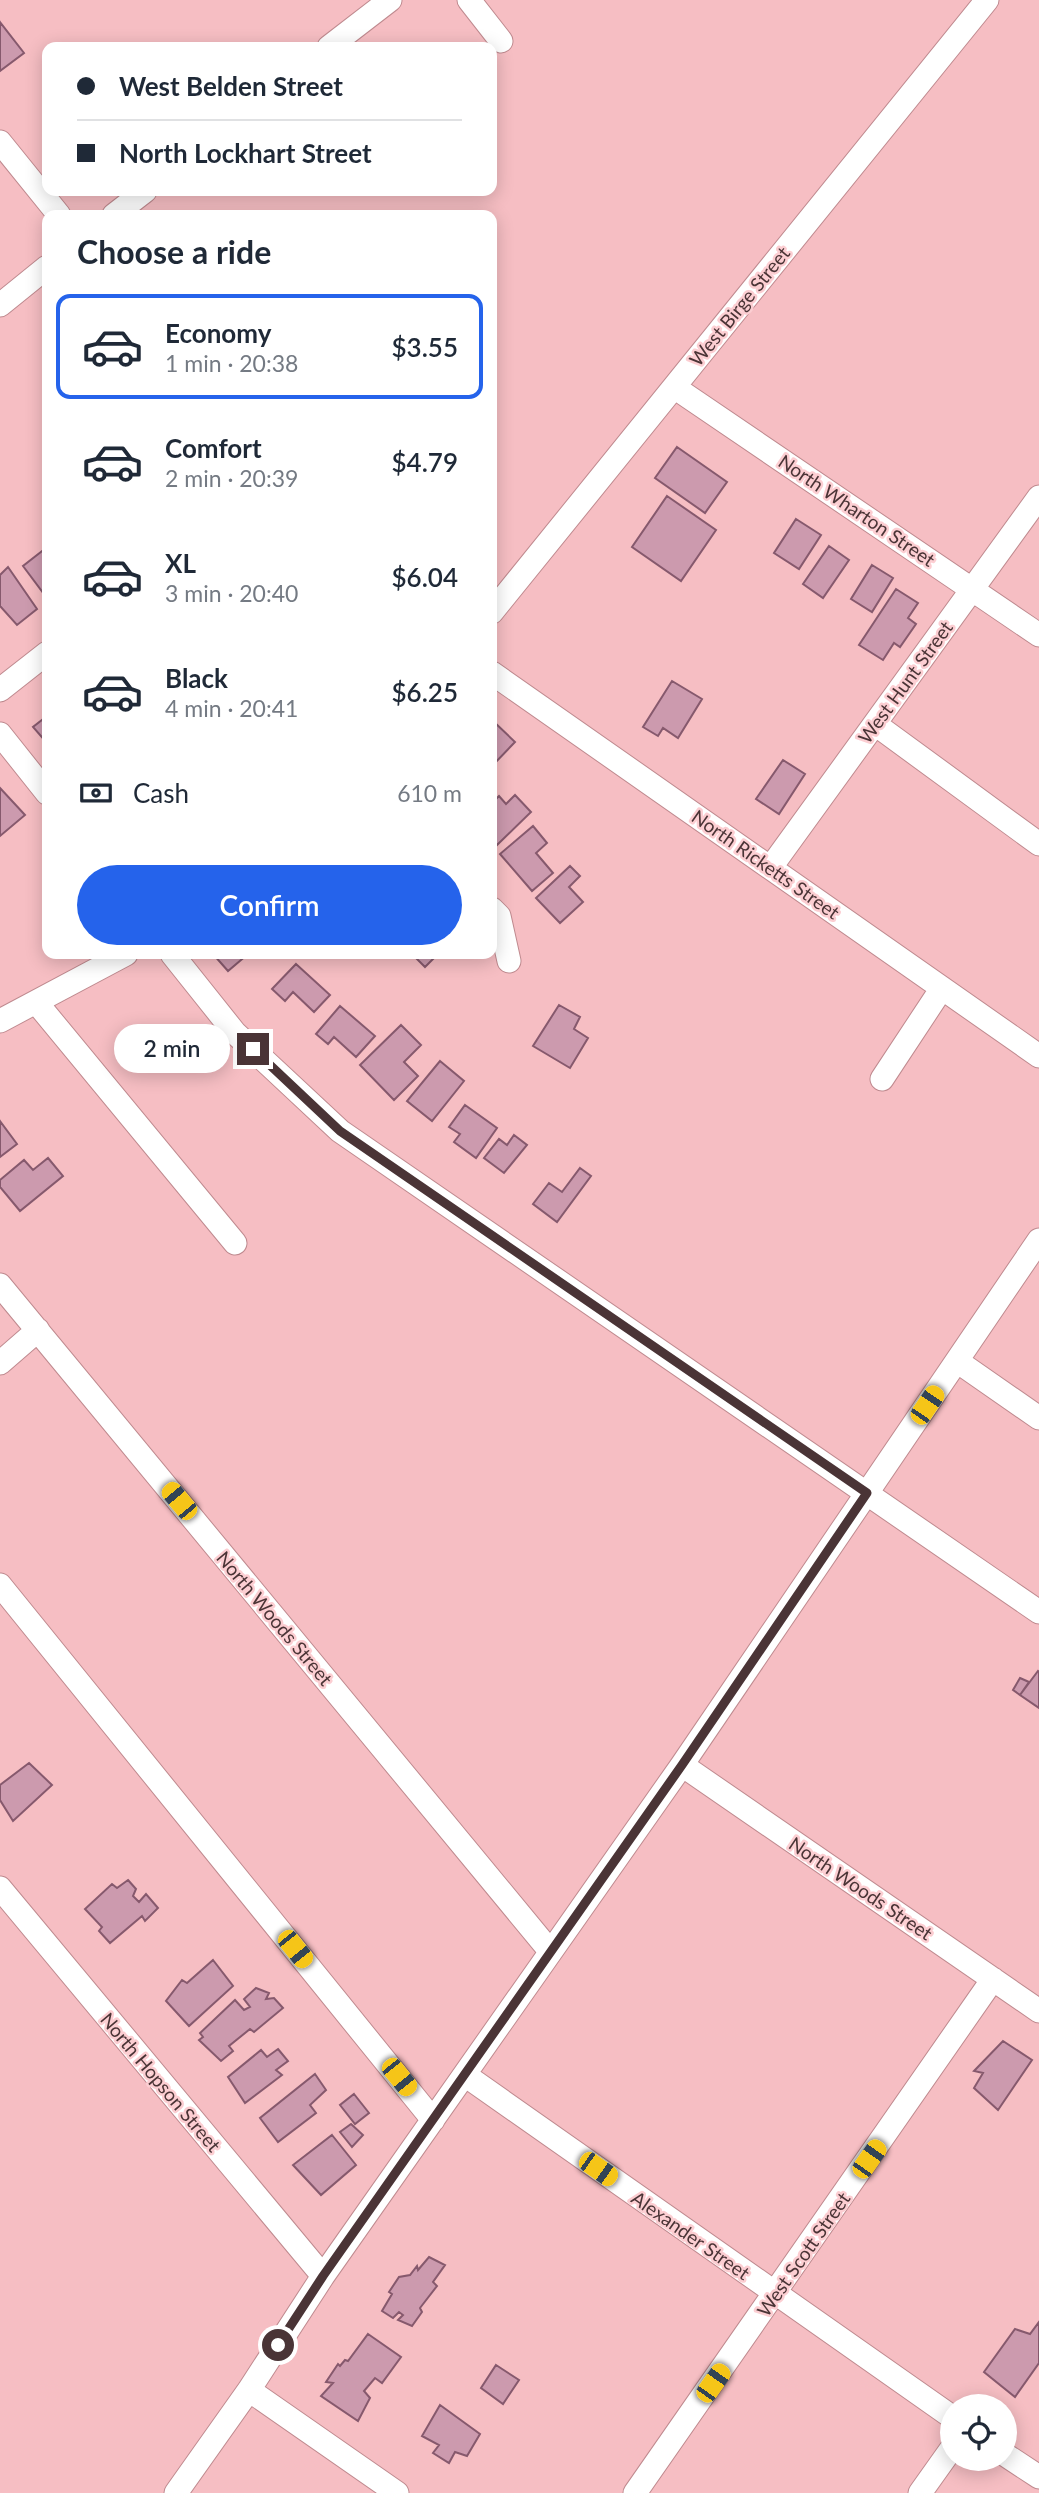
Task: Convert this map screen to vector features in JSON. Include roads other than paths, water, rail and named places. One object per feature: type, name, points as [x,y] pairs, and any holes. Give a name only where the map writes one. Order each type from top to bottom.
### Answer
[{"type":"street","points":[[335,42],[390,0]]},
{"type":"street","points":[[469,0],[501,41]]},
{"type":"street","name":"West Birge Street","points":[[497,606],[987,0]]},
{"type":"street","points":[[0,142],[42,194]]},
{"type":"street","points":[[44,196],[55,210]]},
{"type":"street","points":[[120,210],[139,196]]},
{"type":"street","points":[[0,305],[42,271]]},
{"type":"street","name":"North Wharton Street","points":[[674,387],[1039,635]]},
{"type":"street","name":"West Hunt Street","points":[[771,867],[1039,497]]},
{"type":"street","points":[[0,690],[42,657]]},
{"type":"street","name":"North Ricketts Street","points":[[497,676],[1039,1056]]},
{"type":"street","points":[[875,724],[1039,844]]},
{"type":"street","points":[[0,734],[42,787]]},
{"type":"street","points":[[497,914],[509,961]]},
{"type":"street","points":[[0,1021],[117,959]]},
{"type":"street","points":[[176,959],[235,1033],[340,1131],[1039,1612]]},
{"type":"street","points":[[882,1079],[942,988]]},
{"type":"street","points":[[36,1002],[236,1243]]},
{"type":"street","points":[[176,2493],[323,2276],[682,1765],[1039,1240]]},
{"type":"street","name":"North Woods Street","points":[[0,1284],[550,1951]]},
{"type":"street","points":[[0,1363],[38,1330]]},
{"type":"street","points":[[957,1362],[1039,1418]]},
{"type":"street","points":[[0,1585],[433,2120]]},
{"type":"street","name":"North Woods Street","points":[[682,1765],[1039,2011]]},
{"type":"street","name":"North Hopson Street","points":[[0,1888],[323,2276]]},
{"type":"street","name":"West Scott Street","points":[[635,2493],[993,1979]]},
{"type":"street","name":"Alexander Street","points":[[465,2076],[940,2409]]},
{"type":"street","points":[[248,2390],[397,2493]]},
{"type":"street","points":[[1017,2463],[1039,2477]]},
{"type":"street","points":[[920,2493],[940,2465]]}]
